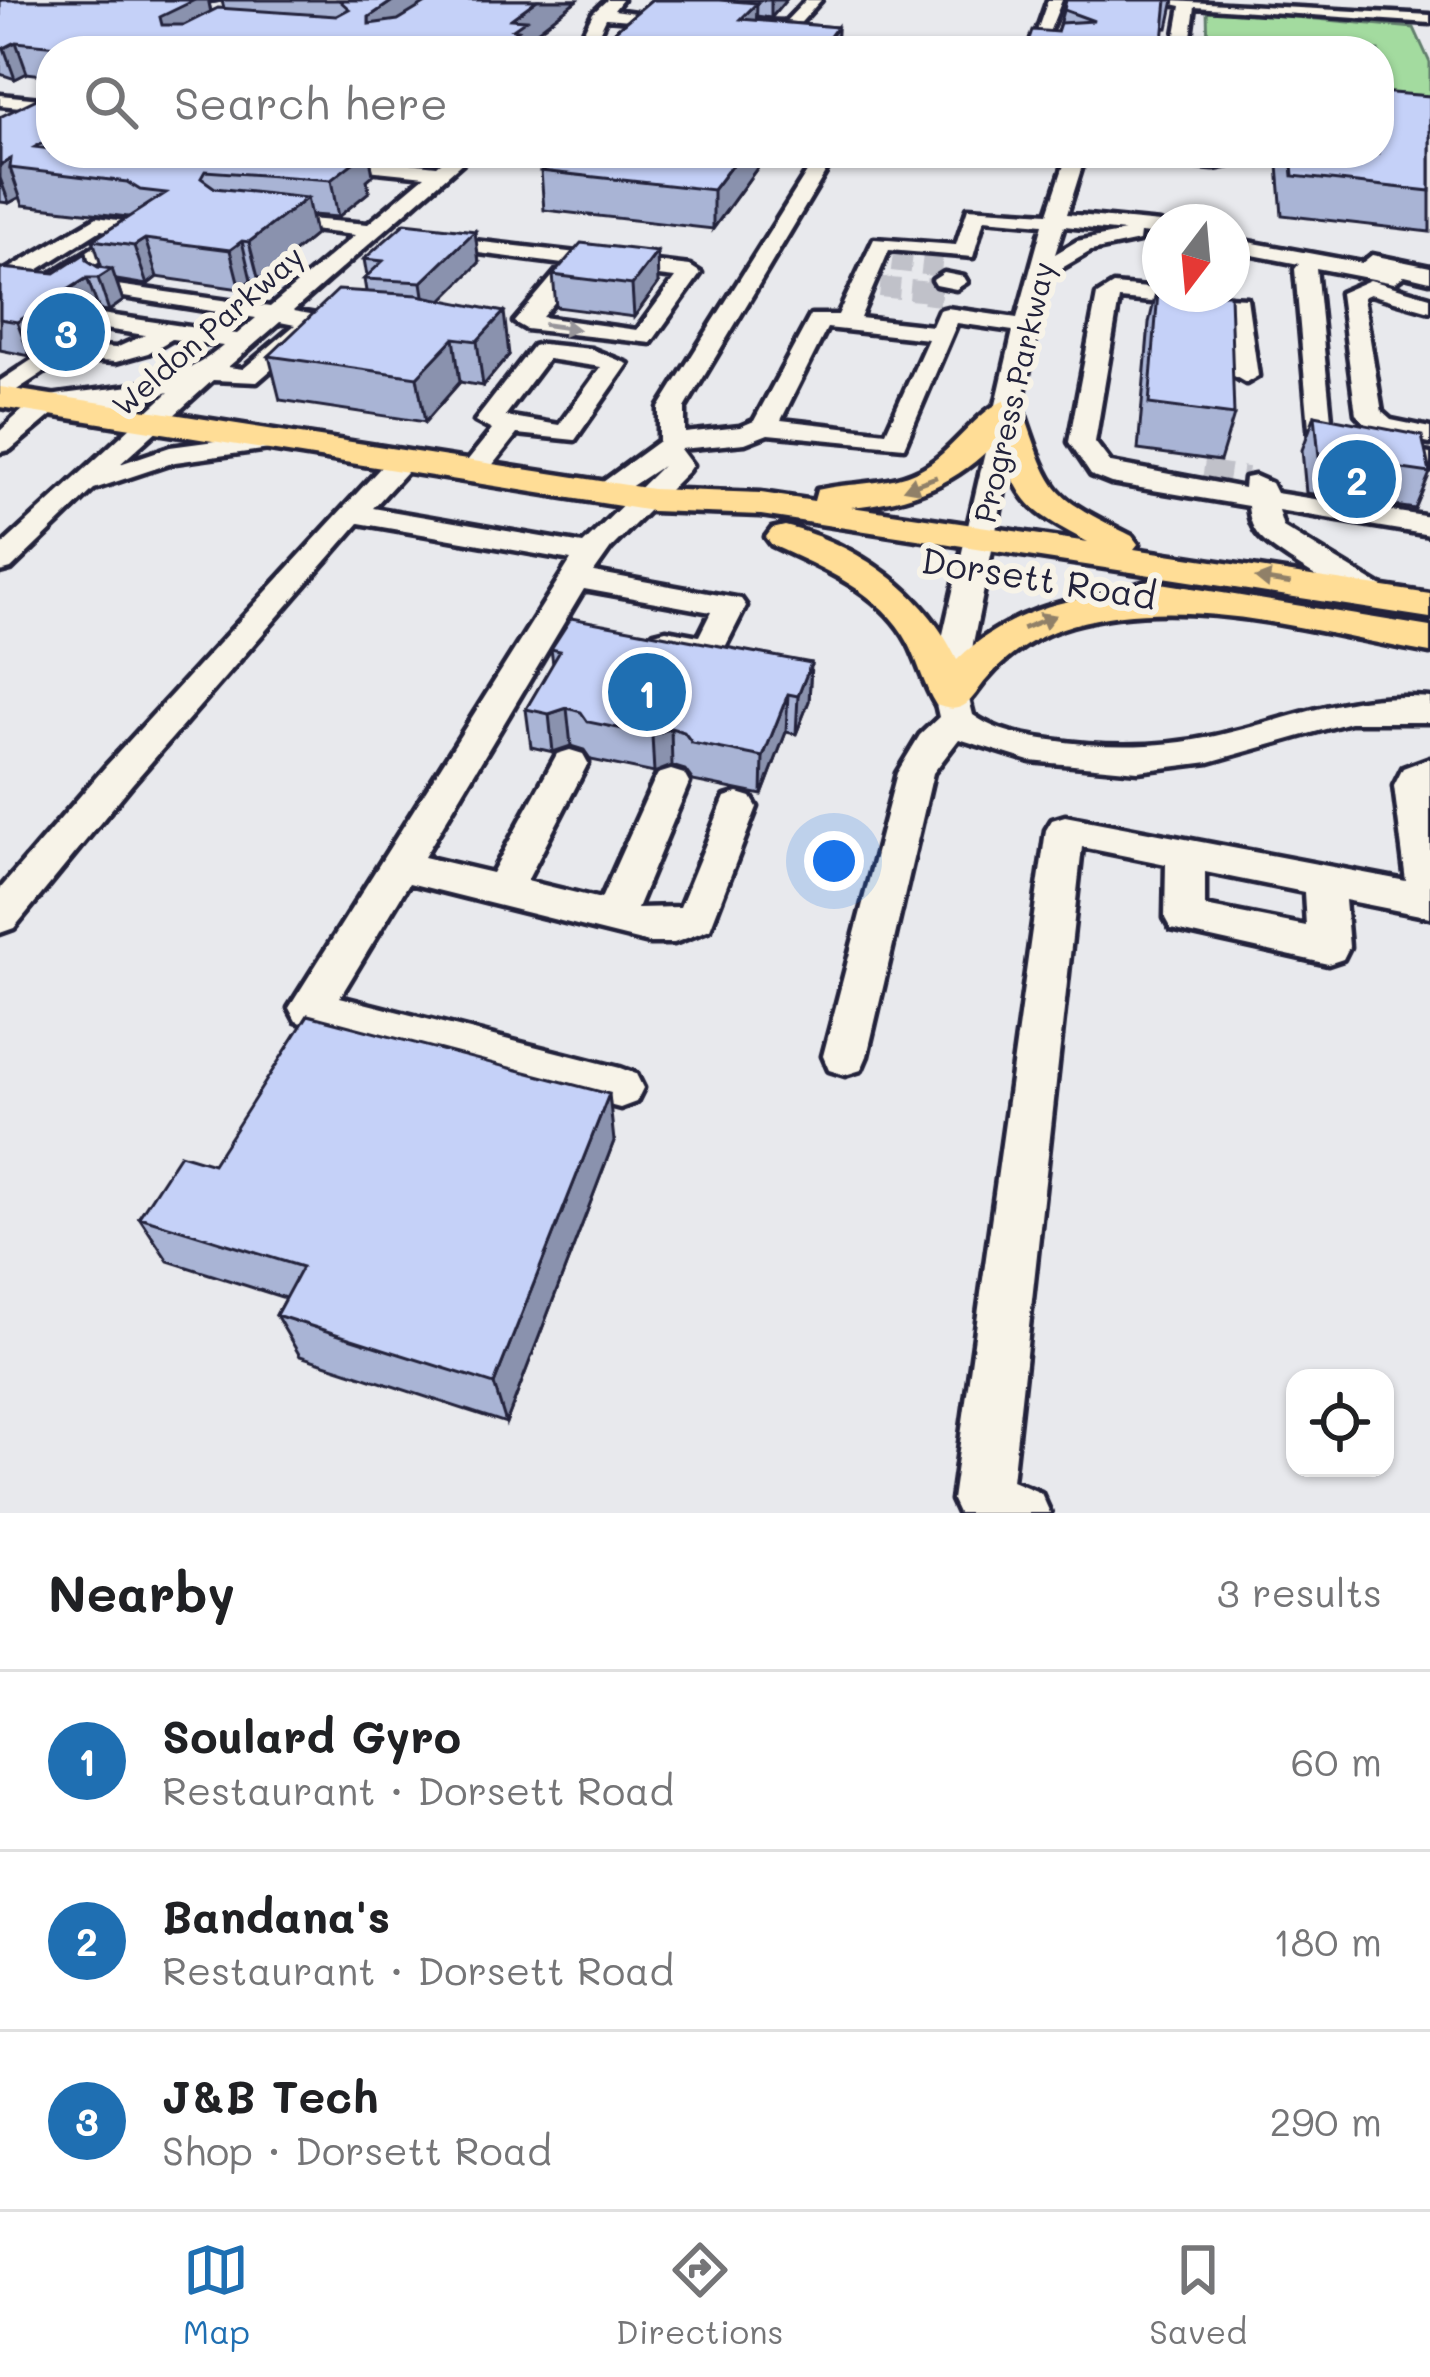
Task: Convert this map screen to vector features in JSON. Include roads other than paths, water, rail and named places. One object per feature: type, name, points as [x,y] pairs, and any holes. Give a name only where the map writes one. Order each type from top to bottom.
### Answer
[{"type":"main road","name":"Dorsett Road","points":[[0,395],[602,493],[761,504],[977,552],[1191,584],[1376,597],[1430,606]]},
{"type":"main road","points":[[761,504],[884,494],[924,484],[970,453],[1007,410]]},
{"type":"main road","points":[[1007,410],[1031,486],[1056,511],[1191,584]]},
{"type":"main road","name":"Dorsett Road","points":[[652,500],[785,538],[977,552]]},
{"type":"main road","points":[[785,538],[862,572],[891,596],[927,639],[954,707]]},
{"type":"main road","points":[[954,707],[975,661],[1030,624],[1191,584]]},
{"type":"main road","name":"Dorsett Road","points":[[1191,584],[1430,640]]},
{"type":"street","points":[[589,36],[615,0]]},
{"type":"street","points":[[634,16],[647,0]]},
{"type":"street","points":[[734,24],[790,27],[814,0]]},
{"type":"street","points":[[1040,36],[1055,0]]},
{"type":"street","points":[[1160,0],[1430,17],[1423,0]]},
{"type":"street","points":[[1183,36],[1189,2]]},
{"type":"street","points":[[596,20],[692,15]]},
{"type":"street","points":[[596,20],[676,36]]},
{"type":"street","points":[[0,83],[17,88],[0,100]]},
{"type":"street","points":[[0,100],[36,106]]},
{"type":"street","points":[[9,119],[36,110]]},
{"type":"street","name":"Weldon Parkway","points":[[0,563],[151,420],[380,229],[440,168]]},
{"type":"street","points":[[620,1088],[311,1008],[583,566],[610,528],[652,500],[679,465],[668,448],[672,408],[819,168]]},
{"type":"street","points":[[602,493],[668,448],[745,435],[765,425],[895,442],[975,212],[1054,218],[1072,168]]},
{"type":"street","points":[[247,217],[645,244]]},
{"type":"street","name":"Progress Parkway","points":[[954,707],[1018,325],[1054,218],[1142,230]]},
{"type":"street","points":[[97,223],[138,229],[34,294],[0,287],[97,223]]},
{"type":"street","points":[[1038,273],[1085,246],[1142,235]]},
{"type":"street","points":[[412,240],[690,273],[643,338],[526,322],[578,260]]},
{"type":"street","points":[[870,285],[881,243],[949,290],[974,319],[1018,325]]},
{"type":"street","points":[[1250,244],[1430,270]]},
{"type":"street","points":[[1250,246],[1430,284]]},
{"type":"street","points":[[1306,269],[1316,423],[1323,439],[1364,453],[1430,462]]},
{"type":"street","points":[[765,425],[820,320],[870,285],[949,290]]},
{"type":"street","points":[[1430,304],[1370,287],[1353,289],[1373,420],[1430,436]]},
{"type":"street","points":[[0,445],[54,405],[149,392],[207,372],[248,377],[317,319],[111,288]]},
{"type":"street","points":[[303,290],[347,296]]},
{"type":"street","points":[[1246,376],[1239,293],[1123,291],[1108,295],[1082,442],[1101,469],[1158,485],[1254,490],[1430,526]]},
{"type":"street","points":[[0,395],[101,321],[243,342]]},
{"type":"street","points":[[60,351],[114,359],[141,350],[167,331]]},
{"type":"street","points":[[505,340],[616,364],[566,434],[488,421],[542,351]]},
{"type":"street","points":[[1311,341],[1359,347]]},
{"type":"street","points":[[473,471],[509,425]]},
{"type":"street","points":[[80,490],[170,455],[282,440]]},
{"type":"street","points":[[0,917],[119,775],[403,460]]},
{"type":"street","points":[[1158,485],[1159,478],[1170,472],[1203,473]]},
{"type":"street","points":[[1254,490],[1272,533],[1376,597]]},
{"type":"street","points":[[352,513],[583,566],[730,606],[710,648]]},
{"type":"street","points":[[643,636],[748,655]]},
{"type":"street","points":[[845,1056],[914,773],[954,707],[985,739],[1088,759],[1174,758],[1236,743],[1324,712],[1399,706],[1430,710]]},
{"type":"street","points":[[502,891],[570,763]]},
{"type":"street","points":[[1021,1513],[981,1500],[1065,830],[1429,900],[1412,785],[1430,770]]},
{"type":"street","points":[[613,918],[671,783]]},
{"type":"street","points":[[397,865],[613,918],[674,927],[696,918],[738,807]]},
{"type":"street","points":[[1186,854],[1185,918],[1328,947],[1323,880]]},
{"type":"tunnel","points":[[892,261],[949,268]]},
{"type":"tunnel","points":[[880,287],[941,293],[925,291]]},
{"type":"tunnel","points":[[1203,473],[1247,480]]},
{"type":"place","name":"J&B Tech","points":[[66,332]]},
{"type":"place","name":"Bandana's","points":[[1357,479]]},
{"type":"place","name":"Soulard Gyro","points":[[647,692]]}]
